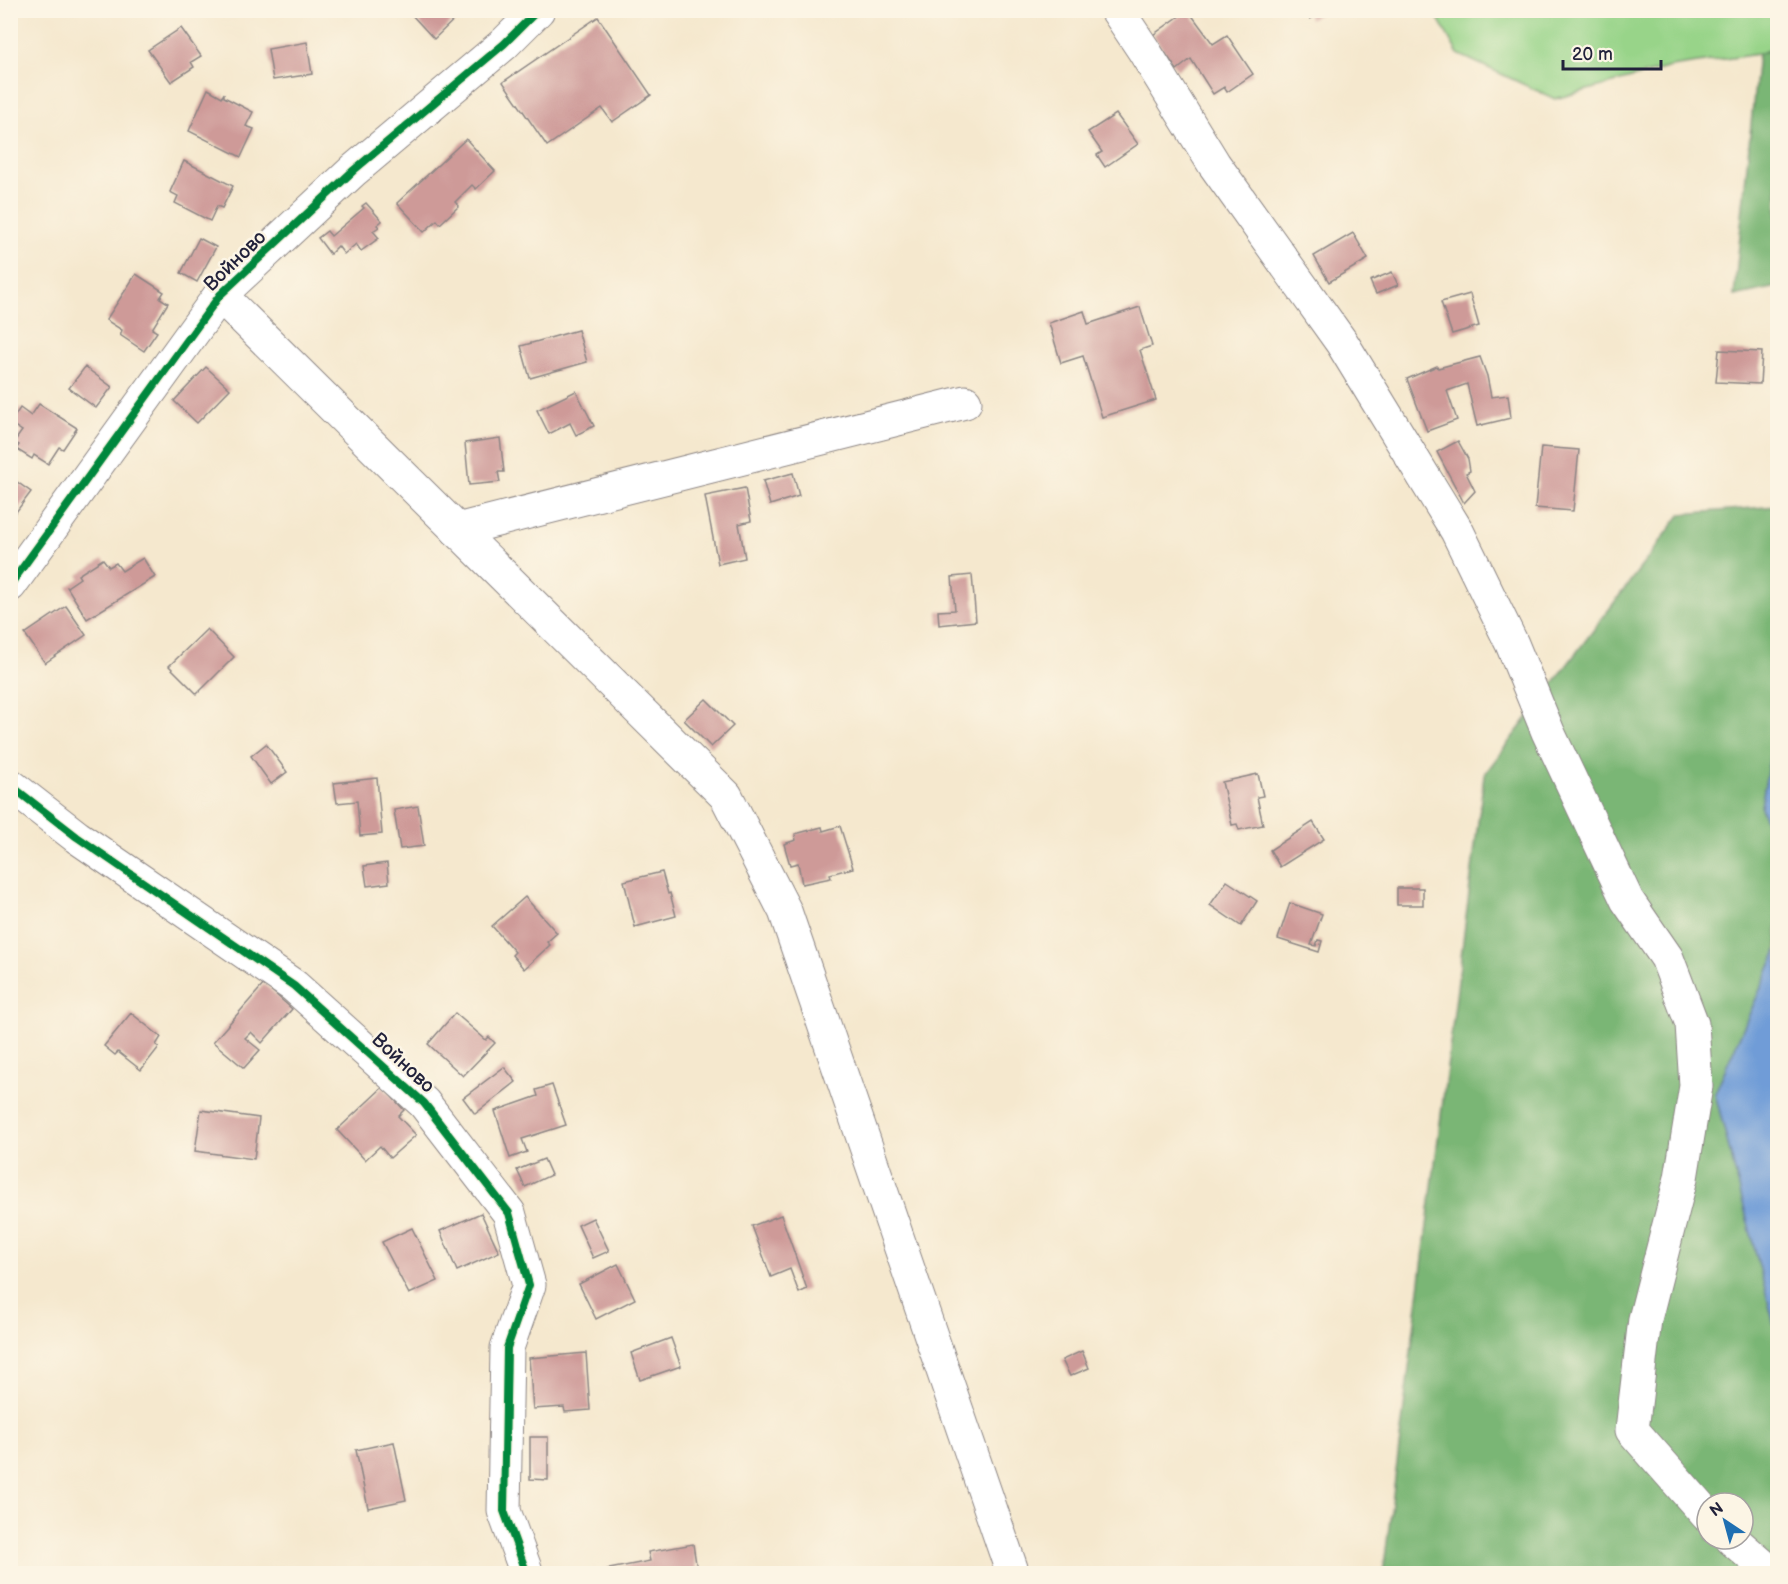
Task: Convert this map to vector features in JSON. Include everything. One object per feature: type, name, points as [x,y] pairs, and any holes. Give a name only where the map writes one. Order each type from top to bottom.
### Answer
[{"type":"street","name":"Войново","points":[[10,585],[219,295],[354,170],[504,44],[538,10]]},
{"type":"street","points":[[1116,10],[1143,49],[1214,164],[1342,343],[1457,531],[1512,644],[1548,732],[1627,900],[1671,969],[1692,1024],[1696,1086],[1681,1178],[1645,1319],[1632,1430],[1695,1501]]},
{"type":"street","points":[[219,295],[726,796],[784,911],[1013,1574]]},
{"type":"street","points":[[457,530],[965,402]]},
{"type":"street","name":"Войново","points":[[10,785],[77,837],[294,986],[424,1103],[509,1213],[529,1285],[507,1348],[504,1511],[527,1574]]},
{"type":"street","points":[[1746,1551],[1769,1571],[1769,1574]]},
{"type":"green space","points":[[1434,11],[1777,11],[1777,47],[1758,54],[1671,67],[1555,99],[1458,54]]},
{"type":"green space","points":[[1777,47],[1777,287],[1734,296],[1758,54]]},
{"type":"green space","points":[[1777,506],[1777,716],[1761,807],[1777,860],[1777,951],[1715,1093],[1777,1336],[1777,1573],[1383,1574],[1484,775],[1681,514]]},
{"type":"water","points":[[1777,716],[1777,860],[1761,807]]},
{"type":"water","points":[[1778,951],[1777,1336],[1715,1093]]},
{"type":"building","points":[[416,10],[464,10],[434,39],[411,14]]},
{"type":"building","points":[[1188,10],[1213,44],[1227,35],[1253,74],[1227,92],[1224,87],[1213,94],[1191,59],[1177,70],[1153,35]]},
{"type":"building","points":[[1306,10],[1327,10],[1310,19]]},
{"type":"building","points":[[598,17],[651,95],[612,122],[602,108],[547,146],[503,82]]},
{"type":"building","points":[[181,28],[201,56],[191,62],[194,67],[171,82],[148,50]]},
{"type":"building","points":[[307,42],[312,74],[273,80],[268,49]]},
{"type":"building","points":[[208,89],[222,97],[224,93],[224,97],[253,112],[246,126],[254,129],[241,157],[189,131]]},
{"type":"building","points":[[1116,114],[1138,144],[1105,167],[1097,155],[1102,152],[1088,132]]},
{"type":"building","points":[[466,139],[495,171],[476,189],[472,185],[455,202],[459,206],[440,224],[437,220],[424,232],[397,203]]},
{"type":"building","points":[[184,161],[233,186],[222,208],[217,206],[210,221],[175,203],[178,196],[170,192]]},
{"type":"building","points":[[366,203],[382,221],[373,231],[379,238],[361,251],[356,244],[344,254],[338,246],[330,254],[318,238],[327,231],[331,236],[364,208],[362,206]]},
{"type":"building","points":[[1353,233],[1368,259],[1329,282],[1314,256]]},
{"type":"building","points":[[199,238],[216,247],[197,282],[181,273]]},
{"type":"building","points":[[1392,272],[1398,285],[1376,294],[1370,281]]},
{"type":"building","points":[[136,274],[164,292],[160,298],[168,303],[152,329],[157,332],[144,351],[120,335],[122,330],[106,320]]},
{"type":"building","points":[[1470,294],[1479,326],[1452,334],[1441,302]]},
{"type":"building","points":[[1140,307],[1152,346],[1140,350],[1156,400],[1102,417],[1083,356],[1061,363],[1049,323],[1084,311],[1088,324]]},
{"type":"building","points":[[578,330],[587,362],[530,378],[521,346]]},
{"type":"building","points":[[1719,350],[1762,352],[1760,384],[1716,382]]},
{"type":"building","points":[[1480,357],[1491,397],[1508,395],[1511,418],[1477,426],[1467,384],[1447,391],[1457,420],[1427,431],[1407,379],[1437,366],[1438,368]]},
{"type":"building","points":[[85,367],[112,387],[96,408],[69,388]]},
{"type":"building","points":[[206,367],[230,389],[197,423],[174,401]]},
{"type":"building","points":[[576,391],[594,426],[576,435],[570,423],[549,434],[537,410]]},
{"type":"building","points":[[39,404],[77,428],[63,449],[59,447],[48,464],[34,455],[32,459],[16,449],[19,445],[14,442],[22,431],[10,423],[20,408],[31,416]]},
{"type":"building","points":[[500,438],[504,472],[498,472],[500,482],[469,485],[465,443]]},
{"type":"building","points":[[1458,441],[1468,459],[1470,471],[1466,473],[1475,491],[1464,503],[1437,452]]},
{"type":"building","points":[[1541,447],[1579,450],[1573,511],[1535,508]]},
{"type":"building","points":[[793,473],[799,496],[770,505],[763,481]]},
{"type":"building","points":[[10,477],[31,492],[10,520]]},
{"type":"building","points":[[745,488],[751,521],[739,524],[745,558],[718,564],[705,496]]},
{"type":"building","points":[[143,558],[155,577],[87,619],[67,587],[80,578],[78,575],[103,559],[109,567],[116,563],[122,571]]},
{"type":"building","points":[[972,575],[976,621],[939,625],[938,611],[955,610],[952,577]]},
{"type":"building","points":[[66,606],[86,635],[45,663],[25,634]]},
{"type":"building","points":[[207,629],[234,657],[197,694],[169,666]]},
{"type":"building","points":[[706,699],[733,726],[711,747],[684,720]]},
{"type":"building","points":[[266,744],[287,772],[271,784],[251,756]]},
{"type":"building","points":[[1258,774],[1263,796],[1257,797],[1263,825],[1239,830],[1237,824],[1232,825],[1222,782]]},
{"type":"building","points":[[377,778],[382,834],[360,836],[357,801],[337,803],[334,783]]},
{"type":"building","points":[[418,806],[424,846],[400,849],[394,810]]},
{"type":"building","points":[[1313,822],[1324,839],[1280,867],[1270,850]]},
{"type":"building","points":[[840,826],[853,868],[830,874],[831,878],[802,884],[798,863],[790,865],[784,844],[796,840],[795,834],[822,827],[823,831]]},
{"type":"building","points":[[387,863],[389,883],[367,886],[364,866]]},
{"type":"building","points":[[662,872],[676,916],[635,927],[624,881]]},
{"type":"building","points":[[1227,881],[1257,901],[1241,926],[1210,905]]},
{"type":"building","points":[[1397,888],[1423,888],[1423,905],[1397,905]]},
{"type":"building","points":[[525,897],[557,933],[547,942],[550,945],[524,969],[512,955],[515,952],[492,926]]},
{"type":"building","points":[[1290,903],[1322,914],[1311,945],[1316,946],[1318,940],[1322,941],[1319,952],[1278,939]]},
{"type":"building","points":[[264,984],[292,1009],[262,1043],[251,1032],[245,1038],[260,1050],[244,1068],[213,1042]]},
{"type":"building","points":[[131,1013],[161,1037],[156,1045],[159,1047],[141,1070],[118,1052],[115,1055],[104,1046]]},
{"type":"building","points":[[455,1013],[486,1040],[489,1037],[495,1043],[463,1076],[428,1044]]},
{"type":"building","points":[[504,1067],[516,1082],[475,1114],[463,1098]]},
{"type":"building","points":[[552,1085],[566,1125],[522,1139],[527,1152],[510,1158],[495,1111],[538,1096],[536,1090]]},
{"type":"building","points":[[383,1087],[404,1110],[398,1116],[416,1135],[390,1158],[380,1146],[365,1160],[337,1130]]},
{"type":"building","points":[[201,1110],[259,1118],[254,1159],[195,1151]]},
{"type":"building","points":[[544,1159],[551,1175],[525,1187],[517,1170]]},
{"type":"building","points":[[481,1213],[499,1252],[457,1271],[440,1231]]},
{"type":"building","points":[[781,1215],[807,1289],[799,1293],[790,1269],[771,1277],[752,1226]]},
{"type":"building","points":[[593,1218],[609,1251],[593,1258],[578,1225]]},
{"type":"building","points":[[412,1228],[438,1281],[409,1294],[382,1242]]},
{"type":"building","points":[[618,1264],[635,1299],[596,1319],[579,1284]]},
{"type":"building","points":[[671,1338],[681,1366],[640,1380],[631,1353]]},
{"type":"building","points":[[1082,1351],[1089,1368],[1070,1376],[1062,1360]]},
{"type":"building","points":[[586,1353],[590,1410],[565,1412],[564,1407],[533,1409],[529,1358]]},
{"type":"building","points":[[530,1437],[548,1437],[548,1480],[530,1479]]},
{"type":"building","points":[[394,1442],[406,1500],[368,1508],[356,1450]]},
{"type":"building","points":[[693,1544],[697,1570],[674,1574],[584,1574],[650,1561],[648,1552]]},
{"type":"cycle path","points":[[10,585],[220,295],[354,170],[504,44],[538,10]]},
{"type":"cycle path","points":[[10,785],[77,837],[294,986],[424,1103],[509,1213],[529,1285],[507,1348],[504,1511],[527,1574]]}]
